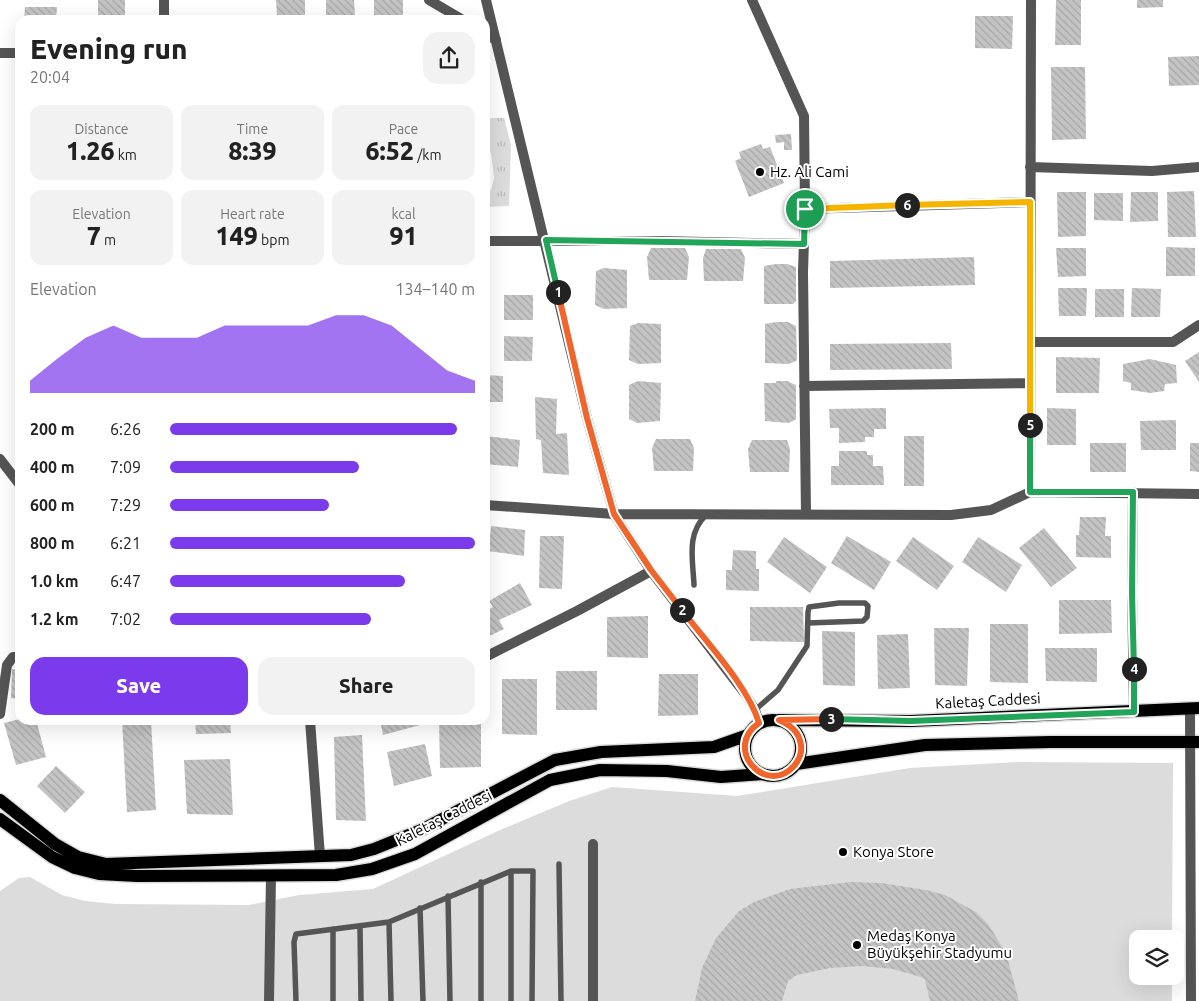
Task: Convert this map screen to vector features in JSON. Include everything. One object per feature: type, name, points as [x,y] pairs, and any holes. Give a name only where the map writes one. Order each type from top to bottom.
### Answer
[{"type":"main road","name":"Kaletaş Caddesi","points":[[779,720],[911,721],[1195,708]]},
{"type":"main road","points":[[796,764],[800,755],[799,737],[794,729],[779,720],[771,719],[759,723],[748,735],[745,754],[749,762],[763,774],[781,774],[796,764],[926,745],[1194,742]]},
{"type":"main road","name":"Kaletaş Caddesi","points":[[0,800],[55,844],[78,857],[106,864],[351,855],[374,850],[420,830],[556,760],[601,752],[714,747],[748,735]]},
{"type":"main road","name":"Kaletaş Caddesi","points":[[0,819],[52,857],[75,868],[99,874],[138,876],[336,875],[372,870],[415,854],[550,780],[600,770],[666,771],[721,776],[763,774]]},
{"type":"street","points":[[164,0],[164,15]]},
{"type":"street","points":[[429,0],[454,15]]},
{"type":"street","points":[[486,0],[490,15]]},
{"type":"street","points":[[752,0],[804,116],[806,514]]},
{"type":"street","points":[[1030,492],[1031,0]]},
{"type":"street","points":[[490,16],[546,240],[587,418],[614,514],[651,570],[746,695],[755,710],[759,723]]},
{"type":"street","points":[[490,36],[496,40]]},
{"type":"street","points":[[0,53],[15,53]]},
{"type":"street","points":[[1030,167],[1152,171],[1199,167]]},
{"type":"street","points":[[805,209],[1030,202]]},
{"type":"street","points":[[490,241],[804,244]]},
{"type":"street","points":[[1030,342],[1173,342],[1199,325]]},
{"type":"street","points":[[804,386],[1030,383]]},
{"type":"street","points":[[0,459],[15,478]]},
{"type":"street","points":[[490,505],[614,514],[951,515],[991,510],[1030,492],[1199,494]]},
{"type":"street","points":[[1133,492],[1134,712]]},
{"type":"street","points":[[490,654],[577,611],[651,570]]},
{"type":"street","points":[[0,714],[7,665],[15,657]]},
{"type":"street","points":[[1191,1001],[1195,708]]},
{"type":"street","points":[[310,725],[320,856]]},
{"type":"street","points":[[592,1001],[593,844]]},
{"type":"street","points":[[269,1001],[271,875]]},
{"type":"lane","points":[[694,585],[692,541],[696,524],[708,514]]},
{"type":"lane","points":[[755,710],[778,690],[807,646],[808,623],[809,607],[816,604],[865,603],[868,606],[867,618],[863,621],[808,623]]},
{"type":"lane","points":[[559,864],[561,1001]]},
{"type":"lane","points":[[511,871],[511,1001]]},
{"type":"lane","points":[[296,1001],[294,942],[296,934],[389,922],[511,871],[533,871],[532,1001]]},
{"type":"lane","points":[[481,882],[481,1001]]},
{"type":"lane","points":[[448,896],[450,1001]]},
{"type":"lane","points":[[420,908],[423,1001]]},
{"type":"lane","points":[[389,922],[391,1001]]},
{"type":"lane","points":[[360,927],[361,1001]]},
{"type":"lane","points":[[333,929],[333,1001]]},
{"type":"green space","points":[[490,118],[504,118],[511,145],[509,206],[490,207],[490,191],[494,178]]},
{"type":"green space","points":[[1020,762],[1173,763],[1172,930],[1129,930],[1129,985],[1172,985],[1172,1001],[0,1001],[0,891],[19,878],[30,877],[62,895],[85,901],[116,904],[249,905],[299,895],[373,889],[500,830],[569,801],[612,787],[737,796],[910,768]]},
{"type":"building","points":[[98,0],[125,0],[125,15],[98,15]]},
{"type":"building","points":[[276,0],[305,0],[305,15],[277,15]]},
{"type":"building","points":[[326,0],[354,0],[355,15],[326,15]]},
{"type":"building","points":[[374,0],[403,0],[403,15],[374,15]]},
{"type":"building","points":[[1056,0],[1081,0],[1081,45],[1055,45]]},
{"type":"building","points":[[1137,0],[1163,0],[1163,7],[1137,8]]},
{"type":"building","points":[[25,7],[57,7],[56,15],[24,15]]},
{"type":"building","points":[[975,16],[1013,16],[1012,49],[975,48]]},
{"type":"building","points":[[1199,56],[1199,85],[1169,86],[1168,57]]},
{"type":"building","points":[[1051,67],[1085,67],[1086,139],[1052,140]]},
{"type":"building","points":[[791,134],[792,150],[784,150],[784,142],[776,143],[775,135]]},
{"type":"building","name":"Hz. Ali Cami","points":[[761,144],[763,149],[770,147],[784,183],[749,197],[735,161],[741,158],[739,152]]},
{"type":"building","points":[[1194,191],[1196,237],[1168,237],[1167,192]]},
{"type":"building","points":[[1057,192],[1086,192],[1086,236],[1058,237]]},
{"type":"building","points":[[1131,192],[1158,192],[1158,221],[1130,222]]},
{"type":"building","points":[[1094,193],[1123,193],[1123,221],[1094,220]]},
{"type":"building","points":[[1166,247],[1195,248],[1195,276],[1166,276]]},
{"type":"building","points":[[651,248],[685,248],[689,257],[687,280],[649,280],[647,257]]},
{"type":"building","points":[[1056,248],[1086,248],[1086,276],[1058,277]]},
{"type":"building","points":[[706,249],[741,249],[745,258],[743,281],[704,281],[703,258]]},
{"type":"building","points":[[974,257],[975,285],[830,288],[830,261]]},
{"type":"building","points":[[787,264],[796,267],[796,301],[793,304],[764,304],[764,266]]},
{"type":"building","points":[[604,268],[627,270],[627,308],[604,309],[595,305],[596,271]]},
{"type":"building","points":[[1058,288],[1087,288],[1086,316],[1059,316]]},
{"type":"building","points":[[1132,288],[1161,289],[1160,317],[1131,317]]},
{"type":"building","points":[[1095,289],[1124,289],[1124,317],[1095,317]]},
{"type":"building","points":[[504,295],[533,295],[533,320],[504,320]]},
{"type":"building","points":[[788,322],[796,326],[797,360],[794,362],[788,364],[765,363],[765,324]]},
{"type":"building","points":[[638,323],[661,324],[661,363],[638,364],[629,360],[630,326]]},
{"type":"building","points":[[504,336],[533,337],[532,361],[504,361]]},
{"type":"building","points":[[951,343],[952,369],[830,370],[830,344]]},
{"type":"building","points":[[1199,352],[1199,382],[1185,361]]},
{"type":"building","points":[[1056,357],[1100,358],[1099,393],[1056,393]]},
{"type":"building","points":[[1150,359],[1176,365],[1177,383],[1165,384],[1164,391],[1150,393],[1131,390],[1131,383],[1123,381],[1123,364]]},
{"type":"building","points":[[490,375],[503,376],[503,402],[490,402]]},
{"type":"building","points":[[638,381],[661,383],[660,421],[637,423],[629,419],[629,385]]},
{"type":"building","points":[[776,381],[787,381],[796,385],[796,419],[788,423],[765,421],[764,383],[776,383]]},
{"type":"building","points":[[535,397],[557,399],[556,434],[567,433],[569,475],[543,473],[541,440],[536,439]]},
{"type":"building","points":[[886,408],[886,429],[874,429],[874,437],[865,437],[865,442],[839,443],[839,428],[830,428],[829,409]]},
{"type":"building","points":[[1047,408],[1076,409],[1076,445],[1047,445]]},
{"type":"building","points":[[1176,420],[1176,450],[1141,450],[1140,421]]},
{"type":"building","points":[[904,436],[924,436],[924,486],[904,486]]},
{"type":"building","points":[[490,437],[520,440],[518,467],[490,464]]},
{"type":"building","points":[[656,439],[690,439],[694,448],[693,471],[654,471],[652,448]]},
{"type":"building","points":[[752,440],[787,440],[790,449],[789,472],[750,472],[748,449]]},
{"type":"building","points":[[1090,443],[1126,443],[1126,472],[1090,472]]},
{"type":"building","points":[[1190,443],[1199,443],[1199,472],[1190,471]]},
{"type":"building","points":[[839,451],[867,451],[867,455],[873,455],[873,466],[883,466],[884,485],[831,485],[831,466],[839,466]]},
{"type":"building","points":[[1080,517],[1106,517],[1105,536],[1111,536],[1111,558],[1076,557],[1076,535],[1079,535]]},
{"type":"building","points":[[491,526],[525,530],[524,556],[490,551]]},
{"type":"building","points":[[1044,528],[1077,568],[1051,587],[1019,548]]},
{"type":"building","points":[[540,536],[564,536],[562,589],[539,588]]},
{"type":"building","points":[[847,536],[891,562],[874,590],[831,563]]},
{"type":"building","points":[[784,537],[827,567],[810,593],[767,562]]},
{"type":"building","points":[[913,537],[954,566],[937,590],[896,561]]},
{"type":"building","points":[[978,537],[1022,565],[1006,592],[962,562]]},
{"type":"building","points":[[733,550],[756,551],[756,569],[759,569],[759,591],[726,590],[726,570],[732,570]]},
{"type":"building","points":[[520,583],[532,605],[499,620],[504,629],[490,636],[490,609],[493,607],[490,600]]},
{"type":"building","points":[[1059,600],[1111,600],[1112,633],[1059,634]]},
{"type":"building","points":[[750,607],[803,607],[804,642],[750,641]]},
{"type":"building","points":[[648,616],[648,658],[607,657],[607,617]]},
{"type":"building","points":[[990,624],[1028,624],[1028,683],[990,682]]},
{"type":"building","points":[[934,628],[969,628],[967,686],[935,685]]},
{"type":"building","points":[[822,631],[855,632],[855,686],[823,685]]},
{"type":"building","points":[[908,634],[910,688],[878,689],[877,635]]},
{"type":"building","points":[[1045,648],[1097,648],[1097,682],[1046,681]]},
{"type":"building","points":[[12,669],[15,669],[15,698],[11,698]]},
{"type":"building","points":[[556,671],[597,671],[597,710],[556,710]]},
{"type":"building","points":[[659,674],[698,674],[698,715],[658,716]]},
{"type":"building","points":[[502,679],[537,679],[537,735],[502,734]]},
{"type":"building","points":[[15,720],[15,725],[37,725],[46,757],[16,765],[4,723]]},
{"type":"building","points":[[122,725],[151,725],[156,810],[127,812]]},
{"type":"building","points":[[195,725],[230,725],[231,733],[196,734]]},
{"type":"building","points":[[381,725],[420,725],[383,735]]},
{"type":"building","points":[[439,725],[481,725],[481,767],[440,768]]},
{"type":"building","points":[[362,735],[366,821],[336,820],[334,737]]},
{"type":"building","points":[[425,744],[432,776],[394,786],[387,752]]},
{"type":"building","points":[[230,759],[233,815],[187,814],[184,760]]},
{"type":"building","points":[[56,766],[85,792],[65,813],[37,786]]},
{"type":"building","name":"Medaş Konya Büyükşehir Stadyumu","points":[[851,882],[881,883],[926,890],[945,895],[976,912],[988,924],[1006,953],[1019,1001],[930,1001],[925,980],[921,977],[893,969],[862,966],[830,968],[797,975],[788,981],[782,1001],[695,1001],[702,968],[716,938],[739,911],[754,902],[790,889]]},
{"type":"place","name":"Hz. Ali Cami","points":[[760,172]]},
{"type":"place","name":"Konya Store","points":[[843,852]]},
{"type":"place","name":"Medaş Konya Büyükşehir Stadyumu","points":[[857,945]]},
{"type":"route","points":[[1030,202],[1030,492],[1133,492],[1134,712],[911,721],[779,720],[794,729],[799,737],[800,755],[796,764],[790,770],[772,776],[763,774],[749,762],[745,754],[745,744],[754,726],[759,723],[755,710],[710,646],[651,570],[614,514],[587,418],[546,240],[804,244],[805,209],[1030,202]]}]
